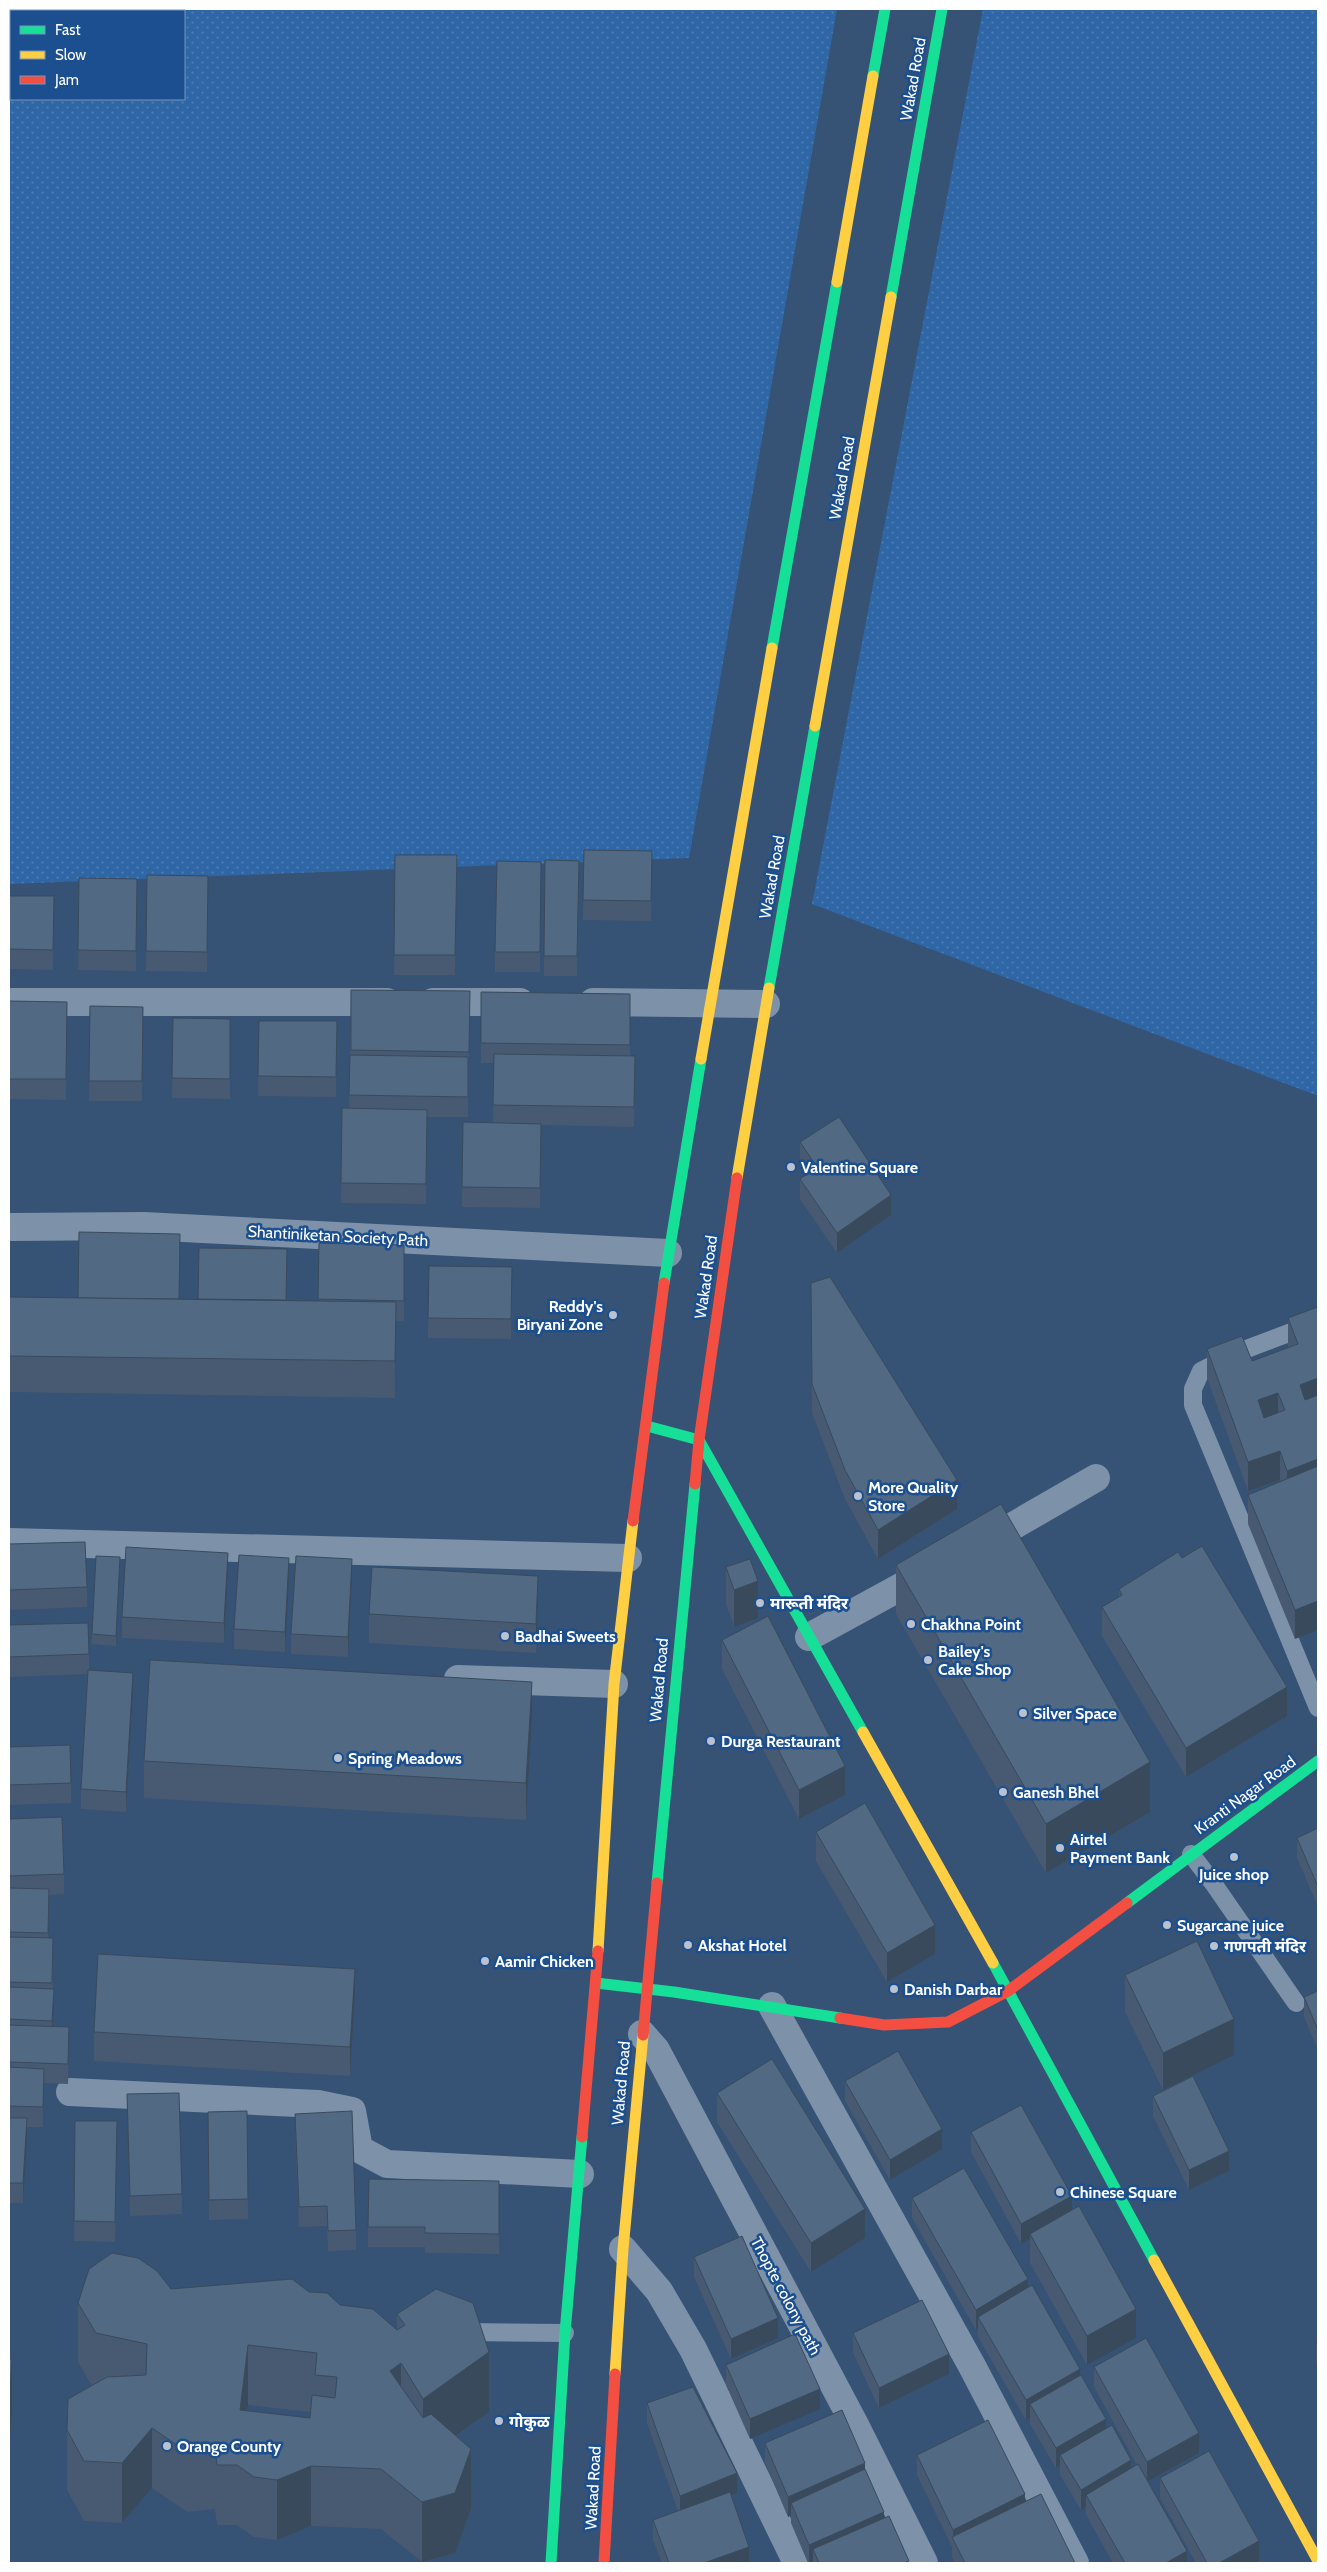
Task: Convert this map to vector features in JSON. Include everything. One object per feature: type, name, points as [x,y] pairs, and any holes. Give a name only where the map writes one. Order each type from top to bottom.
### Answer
[{"type":"main road","name":"Wakad Road","points":[[551,2563],[565,2333],[596,1983],[614,1684],[628,1558],[648,1426],[668,1253],[710,1002],[885,9]]},
{"type":"main road","name":"Wakad Road","points":[[604,2563],[623,2249],[698,1440],[748,1105],[942,9]]},
{"type":"main road","points":[[648,1426],[698,1440],[1008,1991],[1318,2561]]},
{"type":"main road","name":"Kranti Nagar Road","points":[[596,1983],[772,2006],[884,2025],[948,2022],[1008,1991],[1318,1761]]},
{"type":"street","points":[[9,1002],[542,1002]]},
{"type":"street","points":[[571,1002],[766,1004]]},
{"type":"street","name":"Shantiniketan Society Path","points":[[9,1226],[144,1226],[668,1253]]},
{"type":"street","points":[[987,1540],[1096,1478]]},
{"type":"street","points":[[1013,1526],[1027,1552]]},
{"type":"street","points":[[9,1542],[628,1558]]},
{"type":"street","points":[[809,1637],[953,1558]]},
{"type":"street","points":[[437,1678],[614,1684]]},
{"type":"street","points":[[772,2006],[972,2366],[1075,2563]]},
{"type":"street","name":"Thopte colony path","points":[[642,2034],[656,2050],[854,2423],[924,2563]]},
{"type":"street","points":[[70,2092],[318,2104],[352,2111],[359,2149],[387,2164],[580,2174]]},
{"type":"street","points":[[623,2249],[659,2291],[693,2349],[797,2563]]},
{"type":"lane","points":[[1318,1322],[1236,1353],[1201,1371],[1193,1389],[1193,1405],[1245,1508],[1318,1708]]},
{"type":"lane","points":[[1191,1854],[1296,2003]]},
{"type":"lane","points":[[447,2332],[565,2333]]},
{"type":"shaded area","points":[[9,9],[837,9],[689,858],[9,884]]},
{"type":"shaded area","points":[[983,9],[1318,9],[1318,1096],[812,904]]},
{"type":"building","points":[[584,850],[652,851],[651,901],[583,900]]},
{"type":"building","points":[[395,855],[457,855],[455,955],[394,955]]},
{"type":"building","points":[[545,860],[579,861],[577,956],[544,956]]},
{"type":"building","points":[[497,861],[541,862],[540,952],[495,952]]},
{"type":"building","points":[[147,875],[208,876],[207,952],[146,951]]},
{"type":"building","points":[[79,878],[137,879],[136,951],[78,950]]},
{"type":"building","points":[[9,896],[54,896],[53,950],[9,949]]},
{"type":"building","points":[[351,990],[470,991],[469,1052],[351,1050]]},
{"type":"building","points":[[481,992],[630,994],[630,1045],[481,1043]]},
{"type":"building","points":[[9,1001],[67,1002],[66,1079],[9,1079]]},
{"type":"building","points":[[90,1006],[143,1007],[142,1081],[89,1081]]},
{"type":"building","points":[[173,1018],[230,1019],[230,1079],[172,1078]]},
{"type":"building","points":[[259,1021],[337,1021],[336,1077],[258,1076]]},
{"type":"building","points":[[494,1054],[635,1056],[634,1107],[493,1105]]},
{"type":"building","points":[[350,1055],[468,1057],[468,1097],[349,1095]]},
{"type":"building","points":[[342,1108],[427,1110],[426,1184],[341,1183]]},
{"type":"building","points":[[839,1117],[891,1195],[837,1233],[800,1179],[817,1167],[800,1142]]},
{"type":"building","points":[[463,1122],[541,1124],[540,1188],[462,1187]]},
{"type":"building","points":[[79,1232],[180,1234],[179,1299],[78,1298]]},
{"type":"building","points":[[319,1243],[404,1245],[404,1301],[318,1299]]},
{"type":"building","points":[[199,1248],[287,1249],[286,1300],[198,1299]]},
{"type":"building","points":[[429,1266],[512,1267],[511,1319],[428,1318]]},
{"type":"building","points":[[830,1277],[957,1480],[878,1530],[845,1470],[812,1384],[811,1283]]},
{"type":"building","points":[[9,1297],[396,1302],[395,1361],[9,1356]]},
{"type":"building","points":[[1318,1307],[1318,1378],[1300,1385],[1305,1400],[1318,1395],[1318,1459],[1287,1471],[1280,1451],[1248,1462],[1207,1349],[1242,1336],[1252,1361],[1298,1344],[1288,1318]],"holes":[[[1278,1393],[1285,1410],[1264,1418],[1258,1400]]]},
{"type":"building","points":[[1318,1466],[1318,1601],[1295,1610],[1248,1495]]},
{"type":"building","name":"Silver Space","points":[[1001,1504],[1150,1762],[1046,1824],[896,1565]]},
{"type":"building","points":[[85,1542],[87,1587],[9,1590],[9,1544]]},
{"type":"building","points":[[1202,1546],[1287,1687],[1186,1748],[1102,1607],[1122,1595],[1119,1589],[1178,1552],[1182,1558]]},
{"type":"building","points":[[126,1547],[228,1553],[224,1623],[122,1617]]},
{"type":"building","points":[[239,1555],[289,1558],[285,1632],[234,1629]]},
{"type":"building","points":[[96,1556],[120,1557],[116,1636],[92,1634]]},
{"type":"building","points":[[296,1556],[352,1559],[348,1637],[291,1634]]},
{"type":"building","points":[[750,1559],[758,1581],[734,1590],[726,1567]]},
{"type":"building","points":[[372,1567],[538,1576],[536,1624],[369,1614]]},
{"type":"building","points":[[768,1616],[845,1766],[799,1790],[722,1640]]},
{"type":"building","points":[[88,1623],[89,1654],[9,1657],[9,1625]]},
{"type":"building","name":"Spring Meadows","points":[[150,1660],[532,1682],[526,1783],[144,1761]]},
{"type":"building","points":[[88,1670],[133,1673],[126,1792],[81,1789]]},
{"type":"building","points":[[70,1745],[71,1783],[9,1785],[9,1747]]},
{"type":"building","points":[[865,1803],[935,1925],[887,1953],[816,1832]]},
{"type":"building","points":[[62,1817],[64,1874],[9,1876],[9,1819]]},
{"type":"building","points":[[1318,1828],[1318,1887],[1297,1838]]},
{"type":"building","points":[[9,1888],[49,1889],[48,1933],[9,1932]]},
{"type":"building","points":[[9,1937],[53,1938],[52,1983],[9,1982]]},
{"type":"building","points":[[1197,1941],[1234,2019],[1163,2053],[1125,1975]]},
{"type":"building","points":[[98,1954],[355,1969],[350,2047],[94,2032]]},
{"type":"building","points":[[9,1987],[54,1989],[52,2021],[9,2019]]},
{"type":"building","points":[[1318,1991],[1318,2030],[1304,1997]]},
{"type":"building","points":[[9,2025],[69,2027],[68,2064],[9,2062]]},
{"type":"building","points":[[898,2051],[942,2129],[890,2160],[845,2081]]},
{"type":"building","points":[[772,2059],[865,2209],[811,2243],[717,2093]]},
{"type":"building","points":[[9,2067],[44,2069],[43,2107],[9,2106]]},
{"type":"building","points":[[1193,2076],[1229,2151],[1189,2170],[1153,2096]]},
{"type":"building","points":[[179,2093],[182,2194],[130,2196],[127,2094]]},
{"type":"building","points":[[1021,2105],[1072,2196],[1021,2224],[971,2132]]},
{"type":"building","points":[[247,2111],[248,2199],[209,2200],[208,2112]]},
{"type":"building","points":[[352,2111],[356,2230],[328,2231],[327,2206],[299,2207],[295,2114]]},
{"type":"building","points":[[9,2118],[27,2118],[23,2183],[9,2183]]},
{"type":"building","points":[[75,2121],[117,2121],[115,2222],[74,2221]]},
{"type":"building","points":[[964,2168],[1028,2279],[976,2310],[912,2198]]},
{"type":"building","points":[[369,2179],[499,2181],[499,2234],[425,2233],[425,2227],[368,2227]]},
{"type":"building","points":[[1079,2206],[1136,2309],[1087,2336],[1030,2234]]},
{"type":"building","points":[[742,2236],[778,2318],[731,2339],[694,2257]]},
{"type":"building","points":[[112,2253],[138,2258],[157,2271],[171,2289],[292,2279],[309,2292],[327,2293],[340,2305],[373,2309],[397,2330],[405,2325],[397,2314],[436,2289],[473,2303],[489,2352],[423,2399],[401,2363],[390,2371],[423,2418],[431,2414],[471,2449],[455,2493],[422,2502],[381,2469],[311,2466],[277,2480],[254,2477],[237,2465],[217,2465],[215,2449],[187,2452],[152,2428],[122,2463],[84,2461],[67,2430],[68,2399],[107,2377],[146,2375],[147,2344],[96,2333],[78,2303],[89,2269]],"holes":[[[248,2345],[317,2353],[315,2375],[337,2377],[335,2398],[312,2395],[310,2418],[240,2410]]]},
{"type":"building","points":[[1032,2285],[1080,2369],[1026,2400],[978,2317]]},
{"type":"building","points":[[922,2300],[949,2354],[879,2388],[853,2333]]},
{"type":"building","points":[[795,2334],[820,2389],[750,2419],[726,2365]]},
{"type":"building","points":[[1146,2338],[1199,2433],[1147,2462],[1094,2367]]},
{"type":"building","points":[[9,2359],[12,2359],[9,2405]]},
{"type":"building","points":[[1081,2375],[1106,2419],[1056,2448],[1030,2404]]},
{"type":"building","points":[[693,2387],[737,2473],[680,2496],[647,2403]]},
{"type":"building","points":[[842,2410],[865,2463],[788,2497],[765,2443]]},
{"type":"building","points":[[988,2420],[1025,2494],[953,2530],[917,2455]]},
{"type":"building","points":[[1112,2425],[1131,2460],[1081,2490],[1060,2455]]},
{"type":"building","points":[[1209,2451],[1259,2541],[1219,2563],[1207,2563],[1160,2478]]},
{"type":"building","points":[[1138,2464],[1187,2551],[1166,2563],[1125,2563],[1086,2495]]},
{"type":"building","points":[[865,2469],[884,2512],[809,2545],[791,2503]]},
{"type":"building","points":[[730,2492],[749,2547],[704,2563],[669,2563],[653,2520]]},
{"type":"building","points":[[1041,2494],[1075,2563],[965,2563],[952,2537]]},
{"type":"building","points":[[889,2516],[909,2561],[903,2563],[819,2563],[813,2549]]},
{"type":"traffic: fast","points":[[873,76],[885,9]]},
{"type":"traffic: fast","points":[[891,297],[942,9]]},
{"type":"traffic: fast","points":[[772,648],[837,282]]},
{"type":"traffic: fast","points":[[769,988],[815,726]]},
{"type":"traffic: fast","points":[[664,1283],[701,1059]]},
{"type":"traffic: fast","points":[[647,1426],[699,1440],[863,1732]]},
{"type":"traffic: fast","points":[[657,1883],[695,1484]]},
{"type":"traffic: fast","points":[[1127,1903],[1318,1761]]},
{"type":"traffic: fast","points":[[993,1963],[1154,2260]]},
{"type":"traffic: fast","points":[[596,1983],[674,1992],[840,2018]]},
{"type":"traffic: fast","points":[[551,2563],[565,2333],[582,2137]]},
{"type":"traffic: slow","points":[[837,282],[873,76]]},
{"type":"traffic: slow","points":[[815,726],[891,297]]},
{"type":"traffic: slow","points":[[701,1059],[772,648]]},
{"type":"traffic: slow","points":[[737,1178],[769,988]]},
{"type":"traffic: slow","points":[[598,1951],[614,1684],[633,1521]]},
{"type":"traffic: slow","points":[[863,1732],[993,1963]]},
{"type":"traffic: slow","points":[[615,2374],[623,2249],[643,2035]]},
{"type":"traffic: slow","points":[[1154,2260],[1318,2561]]},
{"type":"traffic: jam","points":[[695,1484],[699,1440],[737,1178]]},
{"type":"traffic: jam","points":[[633,1521],[664,1283]]},
{"type":"traffic: jam","points":[[643,2035],[657,1883]]},
{"type":"traffic: jam","points":[[840,2018],[884,2025],[948,2022],[1008,1991],[1127,1903]]},
{"type":"traffic: jam","points":[[582,2137],[598,1951]]},
{"type":"traffic: jam","points":[[604,2563],[615,2374]]},
{"type":"place","name":"Valentine Square","points":[[791,1167]]},
{"type":"place","name":"Reddy's Biryani Zone","points":[[613,1315]]},
{"type":"place","name":"More Quality Store","points":[[858,1496]]},
{"type":"place","name":"मारूती मंदिर","points":[[760,1603]]},
{"type":"place","name":"Chakhna Point","points":[[911,1624]]},
{"type":"place","name":"Badhai Sweets","points":[[505,1636]]},
{"type":"place","name":"Bailey's Cake Shop","points":[[928,1660]]},
{"type":"place","name":"Silver Space","points":[[1023,1713]]},
{"type":"place","name":"Durga Restaurant","points":[[711,1741]]},
{"type":"place","name":"Spring Meadows","points":[[338,1758]]},
{"type":"place","name":"Ganesh Bhel","points":[[1003,1792]]},
{"type":"place","name":"Airtel Payment Bank","points":[[1060,1848]]},
{"type":"place","name":"Juice shop","points":[[1234,1857]]},
{"type":"place","name":"Sugarcane juice","points":[[1167,1925]]},
{"type":"place","name":"Akshat Hotel","points":[[688,1945]]},
{"type":"place","name":"गणपती मंदिर","points":[[1214,1946]]},
{"type":"place","name":"Aamir Chicken","points":[[485,1961]]},
{"type":"place","name":"Danish Darbar","points":[[894,1989]]},
{"type":"place","name":"Chinese Square","points":[[1060,2192]]},
{"type":"place","name":"गोकुळ","points":[[499,2421]]},
{"type":"place","name":"Orange County","points":[[167,2446]]}]
